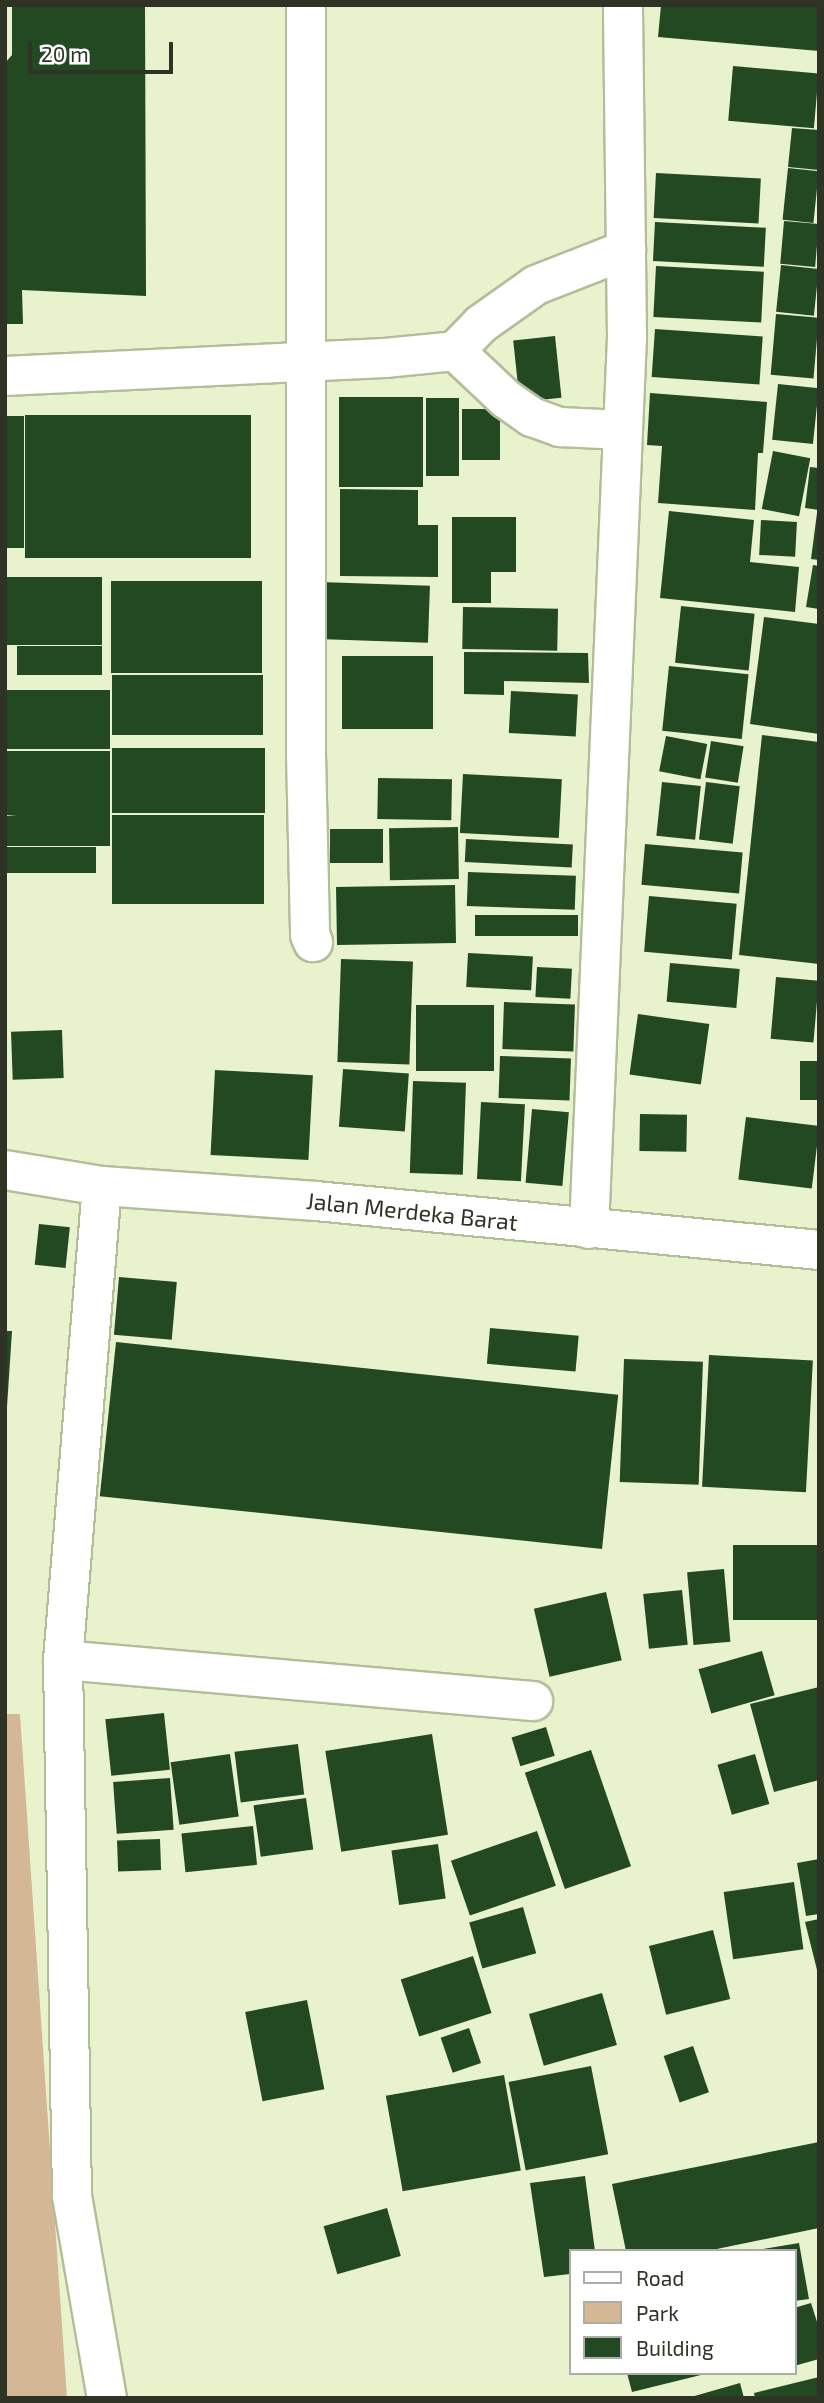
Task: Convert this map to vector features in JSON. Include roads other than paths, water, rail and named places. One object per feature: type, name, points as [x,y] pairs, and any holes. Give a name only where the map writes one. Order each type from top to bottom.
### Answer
[{"type":"street","points":[[306,5],[306,754],[310,935],[313,943]]},
{"type":"street","points":[[589,1229],[627,338],[623,5]]},
{"type":"street","points":[[5,376],[307,362],[455,351],[481,324],[536,285],[626,250]]},
{"type":"street","points":[[455,351],[506,399],[532,417],[560,427],[623,430]]},
{"type":"street","name":"Jalan Merdeka Barat","points":[[5,1170],[102,1186],[316,1201],[819,1250]]},
{"type":"street","points":[[102,1186],[63,1660],[72,2196],[107,2398]]},
{"type":"street","points":[[63,1660],[533,1701]]}]
